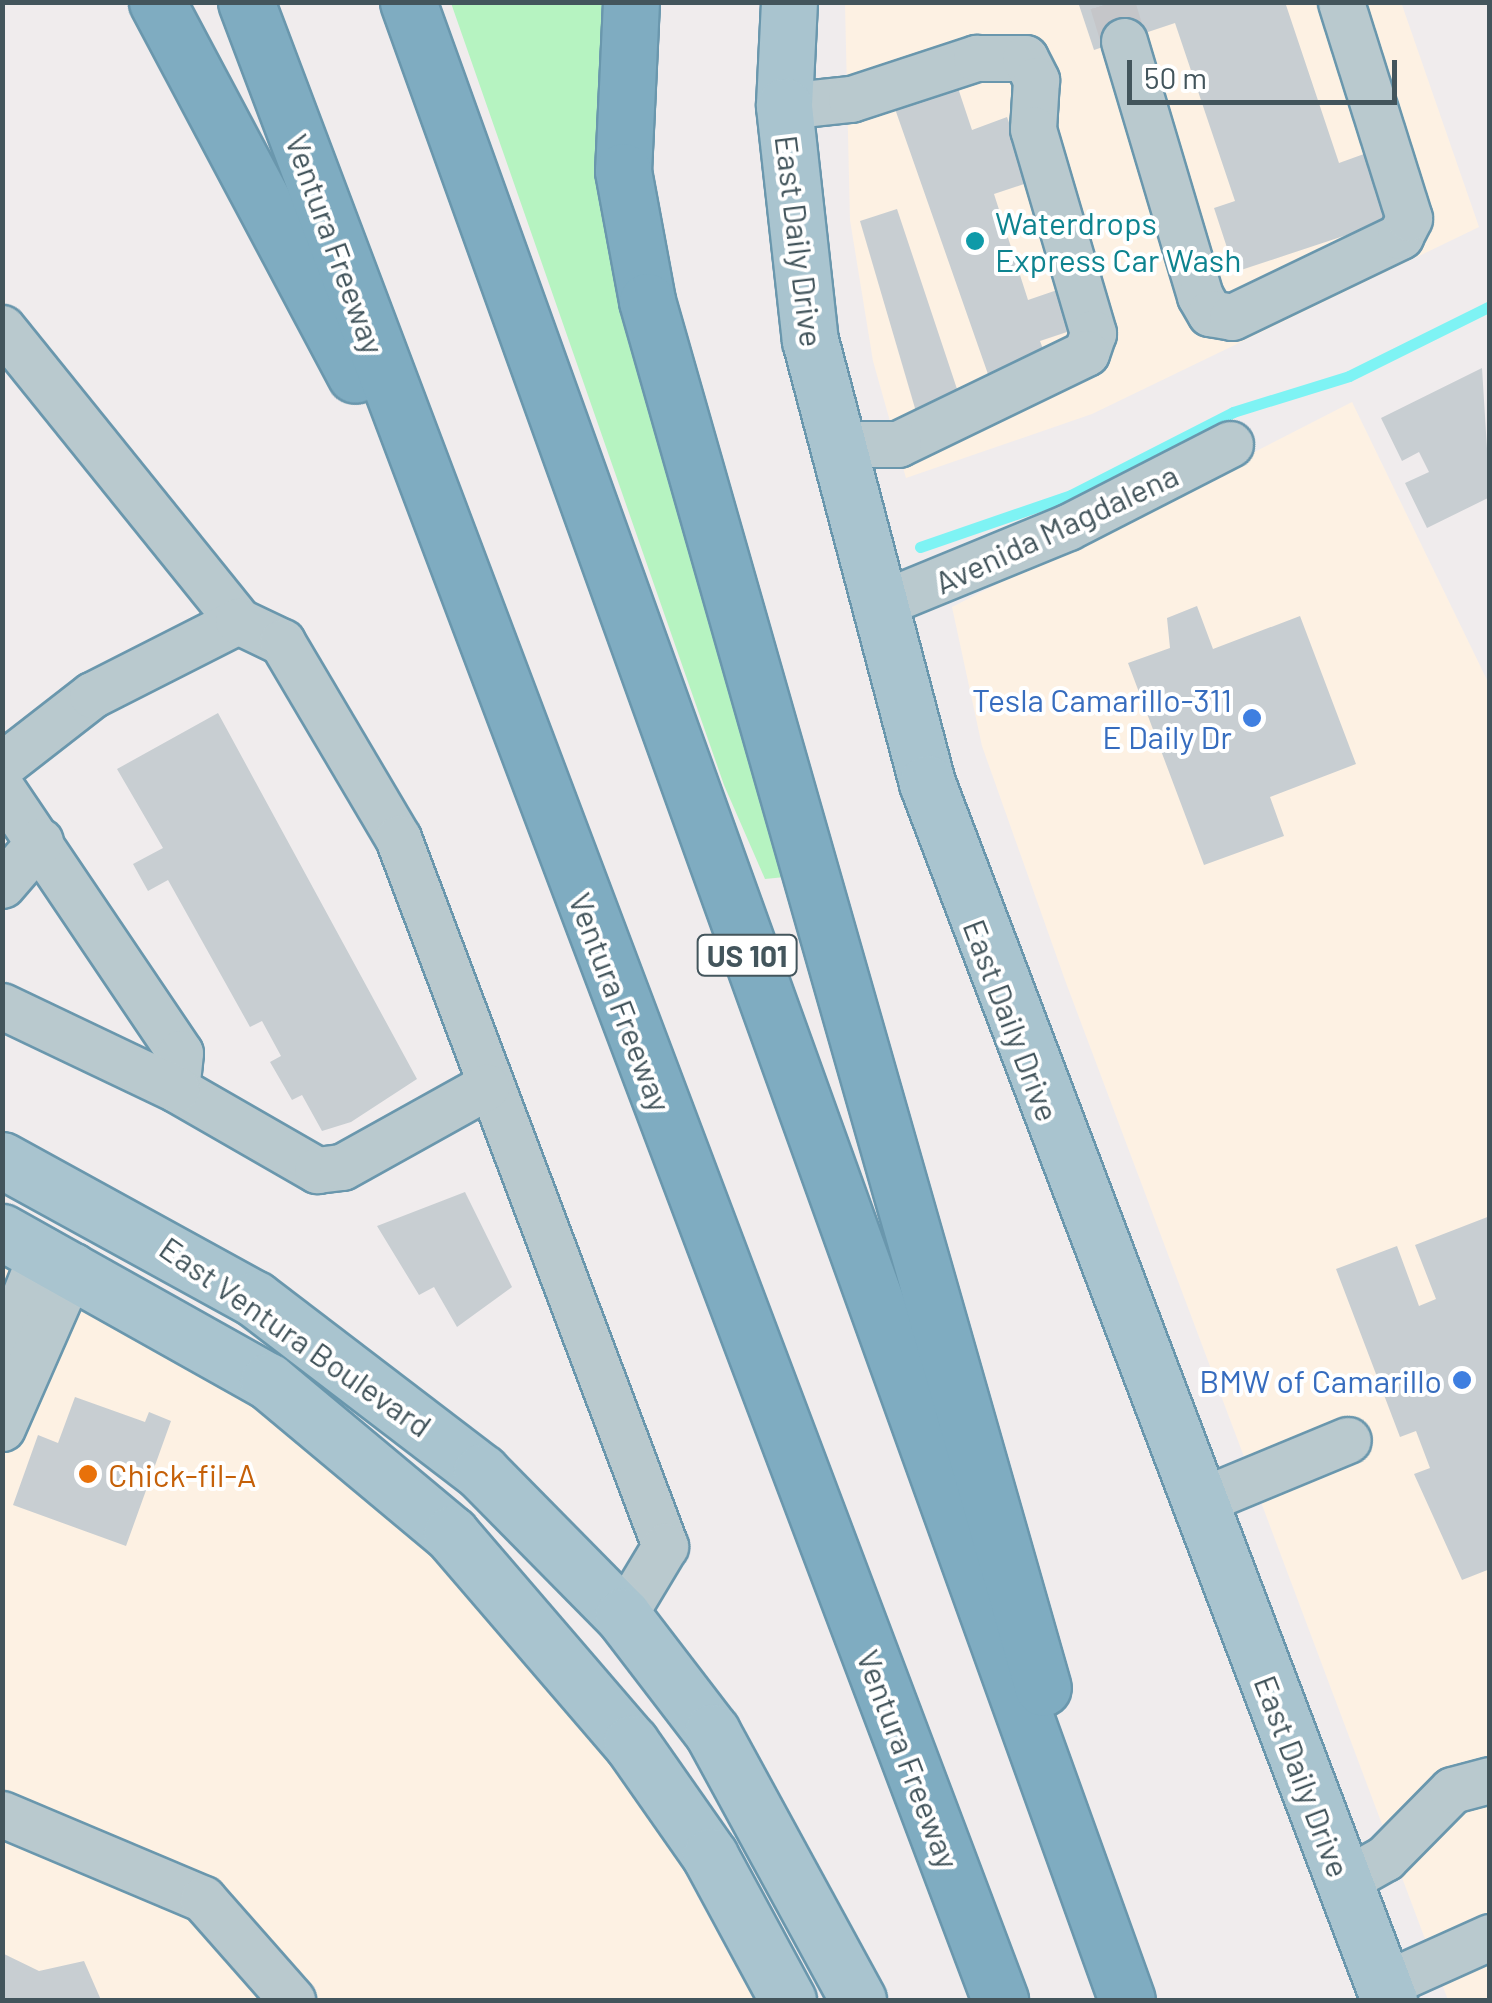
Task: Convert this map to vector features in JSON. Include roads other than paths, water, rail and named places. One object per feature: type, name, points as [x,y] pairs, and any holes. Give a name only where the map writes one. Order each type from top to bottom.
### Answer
[{"type":"highway","points":[[157,2],[440,528]]},
{"type":"highway","name":"Ventura Freeway","points":[[246,2],[440,528],[1000,2000]]},
{"type":"highway","name":"US 101","points":[[408,2],[1127,2000]]},
{"type":"highway","points":[[631,2],[624,171],[647,301],[1021,1591],[1091,1906]]},
{"type":"main road","name":"East Daily Drive","points":[[789,2],[784,106],[794,240],[834,444],[954,866],[1386,1993]]},
{"type":"main road","name":"East Ventura Boulevard","points":[[2,1160],[155,1236],[385,1391],[623,1616],[774,1832],[858,2000]]},
{"type":"main road","name":"East Ventura Boulevard","points":[[39,1249],[268,1381],[451,1534],[631,1743],[710,1856],[788,2000]]},
{"type":"street","points":[[1124,40],[1200,296],[1210,313],[1232,317],[1400,236],[1409,218],[1340,2]]},
{"type":"street","points":[[784,106],[851,99],[976,58],[1025,58],[1036,80],[1033,130],[1093,333],[1086,353],[898,444],[834,444]]},
{"type":"street","points":[[2,328],[238,621],[282,642],[335,718],[398,838],[486,1088],[664,1546],[623,1616]]},
{"type":"street","name":"Avenida Magdalena","points":[[878,605],[1068,528],[1230,444]]},
{"type":"street","points":[[2,765],[92,695],[238,621]]},
{"type":"street","points":[[2,789],[180,1053],[176,1089]]},
{"type":"street","points":[[2,886],[40,841]]},
{"type":"street","points":[[2,1006],[176,1089],[317,1170],[342,1167],[486,1088]]},
{"type":"street","points":[[2,1352],[39,1249]]},
{"type":"street","points":[[2,1428],[39,1249]]},
{"type":"street","points":[[1198,1502],[1348,1440]]},
{"type":"street","points":[[1344,1881],[1385,1858],[1452,1790],[1490,1780]]},
{"type":"street","points":[[2,1814],[203,1899],[292,2000]]},
{"type":"street","points":[[1386,1993],[1490,1936]]},
{"type":"waterway","points":[[920,547],[1071,495],[1233,412],[1349,376],[1490,306]]},
{"type":"tunnel","points":[[1112,2],[1124,41]]},
{"type":"place","name":"Waterdrops Express Car Wash","points":[[975,241]]},
{"type":"place","name":"Tesla Camarillo-311 E Daily Dr","points":[[1252,718]]},
{"type":"place","name":"BMW of Camarillo","points":[[1462,1380]]},
{"type":"place","name":"Chick-fil-A","points":[[88,1474]]}]
